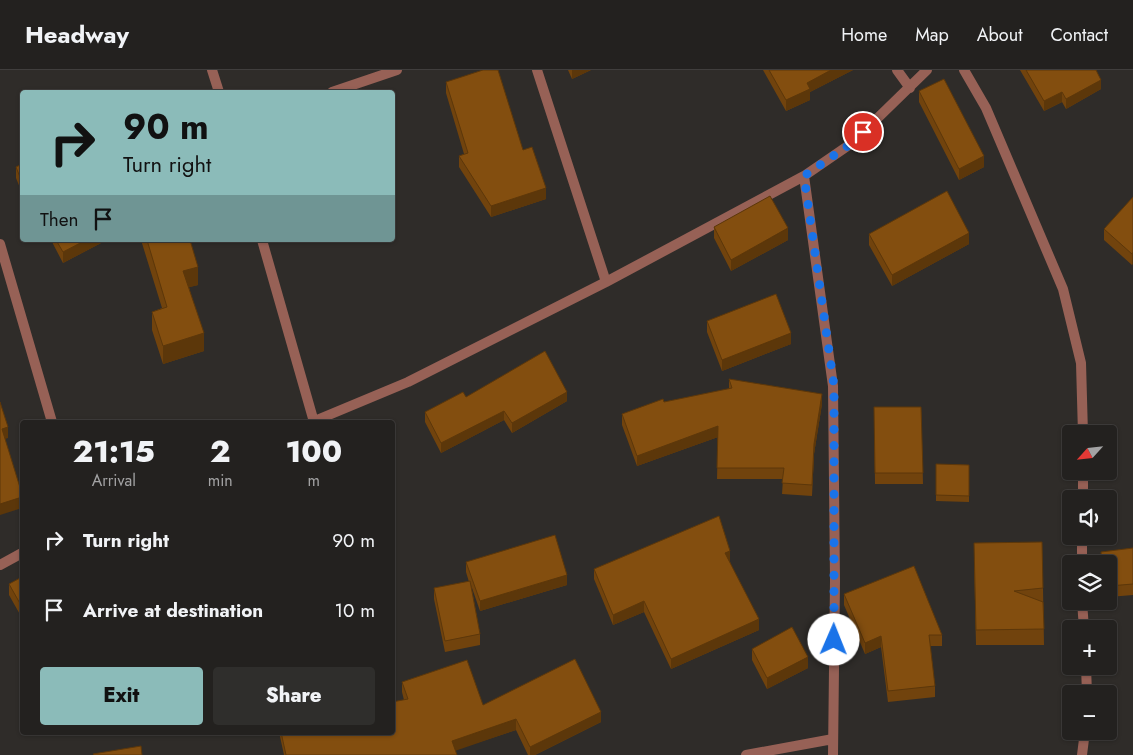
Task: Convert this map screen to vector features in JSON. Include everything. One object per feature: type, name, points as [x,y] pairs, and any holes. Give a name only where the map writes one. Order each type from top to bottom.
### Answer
[{"type":"street","points":[[212,70],[218,90]]},
{"type":"street","points":[[338,90],[397,70]]},
{"type":"street","points":[[537,70],[606,282]]},
{"type":"street","points":[[896,70],[910,88]]},
{"type":"street","points":[[318,420],[408,382],[606,282],[804,176],[852,143],[927,70]]},
{"type":"street","points":[[964,70],[986,108],[1063,288],[1081,363],[1083,425]]},
{"type":"street","points":[[804,176],[834,386],[835,581],[833,755]]},
{"type":"street","points":[[263,242],[312,420]]},
{"type":"street","points":[[0,244],[51,420]]},
{"type":"street","points":[[0,565],[20,555]]},
{"type":"street","points":[[746,755],[833,739]]},
{"type":"street","points":[[1082,755],[1084,740]]},
{"type":"building","points":[[483,70],[498,70],[523,150],[532,147],[546,188],[491,206],[459,156],[468,153],[446,82]]},
{"type":"building","points":[[769,70],[831,70],[807,83],[810,89],[786,100]]},
{"type":"building","points":[[1026,70],[1096,70],[1101,80],[1066,99],[1062,92],[1044,101]]},
{"type":"building","points":[[944,79],[984,156],[959,169],[919,91]]},
{"type":"building","points":[[20,165],[20,177],[16,167]]},
{"type":"building","points":[[947,191],[969,233],[892,275],[869,234]]},
{"type":"building","points":[[770,196],[788,228],[731,260],[714,227]]},
{"type":"building","points":[[1133,197],[1133,252],[1132,254],[1104,229]]},
{"type":"building","points":[[57,242],[82,242],[63,252]]},
{"type":"building","points":[[148,242],[191,242],[198,267],[183,271],[204,333],[163,346],[152,312],[167,307]]},
{"type":"building","points":[[776,294],[791,333],[722,360],[707,321]]},
{"type":"building","points":[[545,351],[567,392],[512,423],[504,411],[441,443],[425,412],[463,392],[466,397]]},
{"type":"building","points":[[729,379],[822,394],[814,444],[812,485],[782,483],[784,468],[717,468],[718,426],[637,456],[622,414],[663,399],[664,402],[732,388]]},
{"type":"building","points":[[0,402],[8,427],[2,429],[20,488],[20,498],[0,504]]},
{"type":"building","points":[[874,407],[921,407],[923,473],[875,473]]},
{"type":"building","points":[[936,464],[969,465],[969,496],[936,495]]},
{"type":"building","points":[[719,516],[730,551],[725,553],[759,619],[671,659],[644,601],[613,615],[594,569]]},
{"type":"building","points":[[555,535],[567,575],[480,601],[466,562]]},
{"type":"building","points":[[1042,542],[1043,588],[1014,591],[1043,602],[1044,629],[976,630],[974,543]]},
{"type":"building","points":[[1133,548],[1133,584],[1117,585],[1117,555],[1101,555],[1101,552]]},
{"type":"building","points":[[914,566],[942,635],[929,635],[935,686],[888,691],[881,636],[865,643],[844,594]]},
{"type":"building","points":[[20,578],[20,603],[9,584]]},
{"type":"building","points":[[470,581],[480,634],[445,641],[434,588]]},
{"type":"building","points":[[792,627],[808,657],[767,678],[752,649]]},
{"type":"building","points":[[575,659],[601,712],[530,747],[516,719],[452,741],[457,755],[286,755],[282,735],[395,735],[395,701],[408,699],[402,682],[467,660],[483,705]]},
{"type":"building","points":[[141,746],[142,755],[93,754]]},
{"type":"route","points":[[834,640],[834,386],[804,176],[852,143],[863,132]]}]
